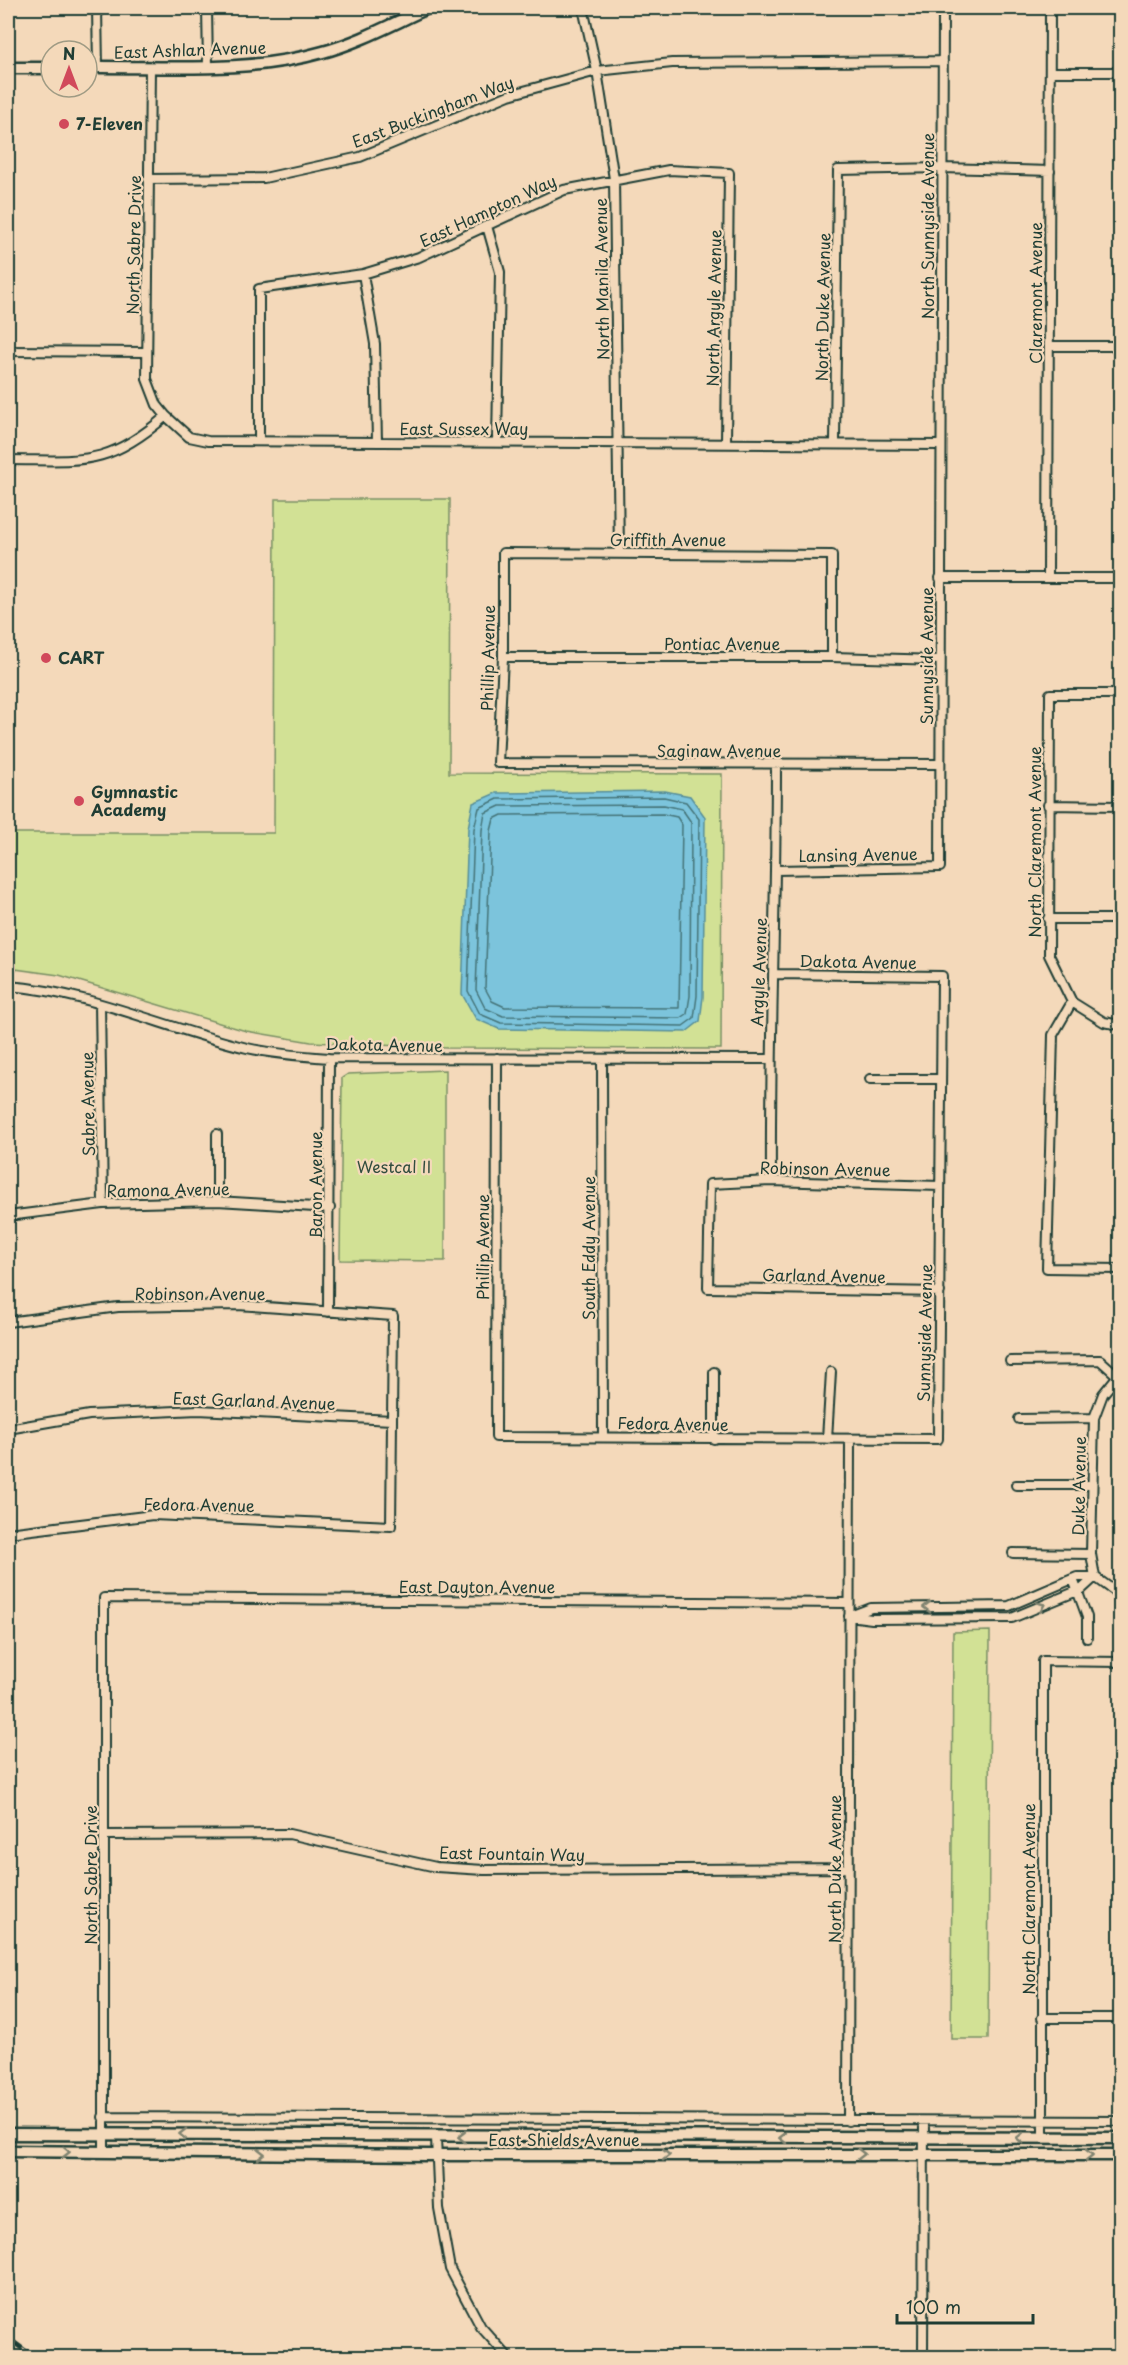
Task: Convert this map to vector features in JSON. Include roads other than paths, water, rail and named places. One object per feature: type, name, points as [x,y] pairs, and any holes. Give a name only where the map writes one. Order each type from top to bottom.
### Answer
[{"type":"main road","name":"East Ashlan Avenue","points":[[99,67],[248,66],[324,52],[428,8]]},
{"type":"main road","points":[[8,68],[39,68]]},
{"type":"main road","name":"East Shields Avenue","points":[[8,2134],[1120,2138]]},
{"type":"main road","name":"East Shields Avenue","points":[[8,2151],[436,2155],[1120,2155]]},
{"type":"street","points":[[95,39],[97,8]]},
{"type":"street","points":[[207,8],[208,67]]},
{"type":"street","name":"North Manila Avenue","points":[[583,8],[597,71],[614,179],[619,553]]},
{"type":"street","name":"North Sunnyside Avenue","points":[[941,445],[943,8]]},
{"type":"street","name":"Claremont Avenue","points":[[1048,578],[1050,8]]},
{"type":"street","name":"East Buckingham Way","points":[[148,179],[264,178],[360,157],[508,95],[597,71],[672,63],[943,62]]},
{"type":"street","name":"North Sabre Drive","points":[[150,68],[146,352],[150,392],[166,417]]},
{"type":"street","points":[[1050,72],[1120,72]]},
{"type":"street","points":[[942,168],[1050,171]]},
{"type":"street","name":"North Duke Avenue","points":[[835,444],[838,170],[942,168]]},
{"type":"street","name":"East Hampton Way","points":[[259,441],[259,289],[363,273],[419,257],[564,189],[669,170],[729,173]]},
{"type":"street","name":"North Argyle Avenue","points":[[726,444],[729,173]]},
{"type":"street","points":[[487,226],[500,272],[497,442]]},
{"type":"street","points":[[363,273],[375,344],[377,442]]},
{"type":"street","points":[[1049,346],[1120,346]]},
{"type":"street","points":[[8,351],[146,352]]},
{"type":"street","points":[[8,460],[85,460],[103,456],[133,444],[166,417]]},
{"type":"street","name":"East Sussex Way","points":[[166,417],[180,430],[200,440],[941,445]]},
{"type":"street","name":"Sunnyside Avenue","points":[[940,867],[941,445]]},
{"type":"street","name":"Griffith Avenue","points":[[503,553],[832,555],[832,657]]},
{"type":"street","name":"Phillip Avenue","points":[[498,763],[503,657],[503,553]]},
{"type":"street","points":[[940,578],[1120,578]]},
{"type":"street","name":"Pontiac Avenue","points":[[503,657],[832,657],[940,660]]},
{"type":"street","name":"North Claremont Avenue","points":[[1072,1002],[1049,955],[1050,694],[1120,694]]},
{"type":"street","name":"Saginaw Avenue","points":[[498,763],[940,764]]},
{"type":"street","name":"Argyle Avenue","points":[[771,1180],[770,1059],[776,870],[776,765]]},
{"type":"street","points":[[1048,805],[1120,806]]},
{"type":"street","name":"Lansing Avenue","points":[[776,870],[940,867]]},
{"type":"street","points":[[1048,919],[1120,919]]},
{"type":"street","name":"Dakota Avenue","points":[[773,974],[942,976]]},
{"type":"street","name":"Sunnyside Avenue","points":[[850,1440],[938,1439],[942,976]]},
{"type":"street","name":"Dakota Avenue","points":[[8,986],[47,990],[246,1048],[288,1055],[328,1058],[770,1059]]},
{"type":"street","points":[[1120,1024],[1104,1022],[1072,1002],[1053,1035],[1047,1268],[1120,1269]]},
{"type":"street","name":"Sabre Avenue","points":[[100,1004],[103,1204]]},
{"type":"street","name":"Baron Avenue","points":[[328,1058],[330,1208],[328,1312]]},
{"type":"street","name":"Phillip Avenue","points":[[496,1437],[497,1058]]},
{"type":"street","name":"South Eddy Avenue","points":[[602,1059],[603,1437]]},
{"type":"street","points":[[870,1079],[941,1079]]},
{"type":"street","points":[[217,1134],[217,1201]]},
{"type":"street","name":"Robinson Avenue","points":[[708,1288],[710,1184],[771,1180],[940,1186]]},
{"type":"street","name":"Ramona Avenue","points":[[8,1216],[103,1204],[217,1201],[330,1208]]},
{"type":"street","name":"Garland Avenue","points":[[708,1288],[940,1292]]},
{"type":"street","name":"Robinson Avenue","points":[[8,1322],[118,1307],[238,1305],[393,1316],[392,1420]]},
{"type":"street","points":[[1010,1361],[1100,1360],[1120,1375]]},
{"type":"street","points":[[714,1372],[714,1439]]},
{"type":"street","points":[[827,1439],[831,1372]]},
{"type":"street","name":"Duke Avenue","points":[[1095,1577],[1091,1554],[1094,1418],[1102,1394],[1120,1375]]},
{"type":"street","name":"East Garland Avenue","points":[[8,1429],[89,1415],[198,1410],[392,1420]]},
{"type":"street","points":[[1019,1419],[1094,1418]]},
{"type":"street","name":"Fedora Avenue","points":[[8,1533],[153,1515],[391,1526],[392,1420]]},
{"type":"street","name":"Fedora Avenue","points":[[496,1437],[850,1440]]},
{"type":"street","points":[[849,1603],[850,1440]]},
{"type":"street","points":[[1016,1485],[1092,1485]]},
{"type":"street","points":[[1013,1553],[1091,1554]]},
{"type":"street","points":[[849,1616],[872,1619],[1012,1618],[1078,1590],[1095,1577]]},
{"type":"street","points":[[849,1616],[871,1608],[1009,1606],[1073,1580],[1095,1577],[1120,1595]]},
{"type":"street","points":[[1073,1580],[1087,1617],[1087,1638]]},
{"type":"street","name":"North Sabre Drive","points":[[104,1598],[104,2152]]},
{"type":"street","name":"East Dayton Avenue","points":[[104,1598],[849,1603]]},
{"type":"street","name":"North Duke Avenue","points":[[848,2121],[849,1603]]},
{"type":"street","name":"North Claremont Avenue","points":[[1043,2137],[1043,1661],[1120,1662]]},
{"type":"street","name":"East Fountain Way","points":[[105,1835],[289,1834],[448,1868],[849,1868]]},
{"type":"street","points":[[1042,2018],[1120,2018]]},
{"type":"street","name":"East Shields Avenue","points":[[103,2117],[1120,2121]]},
{"type":"street","points":[[923,2358],[926,2154],[924,2121]]},
{"type":"street","points":[[436,2137],[439,2208],[450,2269],[481,2327],[509,2358]]},
{"type":"water","points":[[665,791],[690,796],[705,817],[703,997],[700,1021],[686,1032],[499,1029],[476,1019],[462,994],[468,828],[473,803],[496,793]]},
{"type":"railway","points":[[8,2338],[35,2358]]},
{"type":"place","name":"7-Eleven","points":[[64,124]]},
{"type":"place","name":"CART","points":[[46,658]]},
{"type":"place","name":"Gymnastic Academy","points":[[79,801]]},
{"type":"park label","name":"Westcal II","points":[[394,1167]]}]
